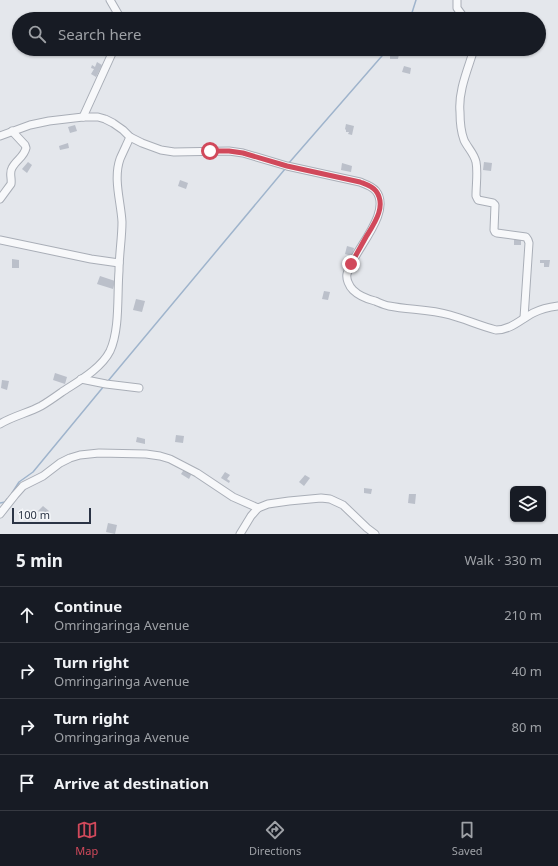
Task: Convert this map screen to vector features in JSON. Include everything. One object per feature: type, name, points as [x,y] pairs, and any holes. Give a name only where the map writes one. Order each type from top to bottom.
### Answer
[{"type":"street","points":[[110,0],[117,12]]},
{"type":"street","points":[[457,0],[457,8],[460,12]]},
{"type":"street","points":[[84,117],[111,56]]},
{"type":"street","points":[[472,56],[464,81],[460,102],[463,136],[476,161],[476,196],[478,200],[495,205],[493,228],[495,232],[522,236],[526,237],[528,240],[524,318]]},
{"type":"street","points":[[0,136],[30,125],[49,121],[98,117],[105,119],[123,130],[130,137],[161,150],[174,152],[229,151],[243,153],[287,166],[360,182],[370,186],[376,191],[380,202],[376,221],[347,273],[347,278],[352,290],[360,296],[390,306],[434,311],[450,315],[496,330],[508,328],[545,308],[558,306]]},
{"type":"street","points":[[0,199],[11,184],[11,169],[23,155],[26,148],[12,131]]},
{"type":"street","points":[[0,424],[6,420],[41,406],[81,380],[103,361],[109,352],[116,327],[122,222],[117,172],[120,160],[130,137]]},
{"type":"street","points":[[0,240],[91,259],[119,262]]},
{"type":"street","points":[[81,380],[139,388]]},
{"type":"street","points":[[0,514],[24,486],[43,476],[60,464],[70,458],[80,455],[100,453],[146,454],[170,459],[197,473],[243,502],[258,508]]},
{"type":"street","points":[[240,534],[251,516],[258,508],[268,504],[321,498],[343,505],[367,531],[375,534]]},
{"type":"building","points":[[390,56],[399,56],[398,59],[390,59]]},
{"type":"building","points":[[97,62],[102,65],[96,77],[91,74],[94,69],[91,68],[92,65],[95,67]]},
{"type":"building","points":[[404,66],[411,68],[410,74],[402,72]]},
{"type":"building","points":[[346,124],[354,126],[352,135],[348,134],[349,132],[346,132]]},
{"type":"building","points":[[75,125],[77,131],[70,133],[68,127]]},
{"type":"building","points":[[68,143],[69,148],[60,150],[59,146]]},
{"type":"building","points":[[28,162],[32,165],[27,173],[22,169]]},
{"type":"building","points":[[484,162],[492,163],[491,171],[483,170]]},
{"type":"building","points":[[342,163],[352,166],[351,172],[341,170]]},
{"type":"building","points":[[180,180],[188,183],[186,189],[178,186]]},
{"type":"building","points":[[521,239],[521,245],[514,245],[514,240]]},
{"type":"building","points":[[347,246],[354,248],[352,256],[345,254]]},
{"type":"building","points":[[12,259],[19,260],[19,268],[12,268]]},
{"type":"building","points":[[540,260],[550,260],[549,267],[544,267],[544,263],[540,263]]},
{"type":"building","points":[[100,276],[115,281],[113,289],[97,284]]},
{"type":"building","points":[[324,291],[330,292],[328,300],[322,299]]},
{"type":"building","points":[[136,299],[145,301],[142,312],[133,310]]},
{"type":"building","points":[[55,373],[67,377],[65,384],[53,380]]},
{"type":"building","points":[[2,380],[9,381],[7,390],[1,388]]},
{"type":"building","points":[[176,435],[184,436],[183,443],[175,442]]},
{"type":"building","points":[[137,437],[145,439],[145,444],[136,442]]},
{"type":"building","points":[[185,468],[192,473],[189,479],[181,474]]},
{"type":"building","points":[[225,472],[230,475],[227,479],[230,481],[229,483],[221,478]]},
{"type":"building","points":[[305,475],[310,478],[304,486],[299,482]]},
{"type":"building","points":[[364,488],[372,489],[371,494],[364,493]]},
{"type":"building","points":[[409,494],[416,494],[415,504],[408,503]]},
{"type":"building","points":[[43,506],[49,511],[44,516],[38,511]]},
{"type":"building","points":[[108,523],[117,525],[115,534],[106,532]]},
{"type":"waterway","points":[[412,12],[416,0]]},
{"type":"waterway","points":[[288,164],[382,56]]},
{"type":"waterway","points":[[108,381],[285,169]]},
{"type":"waterway","points":[[12,493],[19,482],[33,472],[104,386]]},
{"type":"waterway","points":[[0,503],[5,502],[7,499]]},
{"type":"route","points":[[210,151],[243,153],[287,166],[360,182],[370,186],[376,191],[378,196],[380,202],[379,211],[376,221],[351,264]]}]
